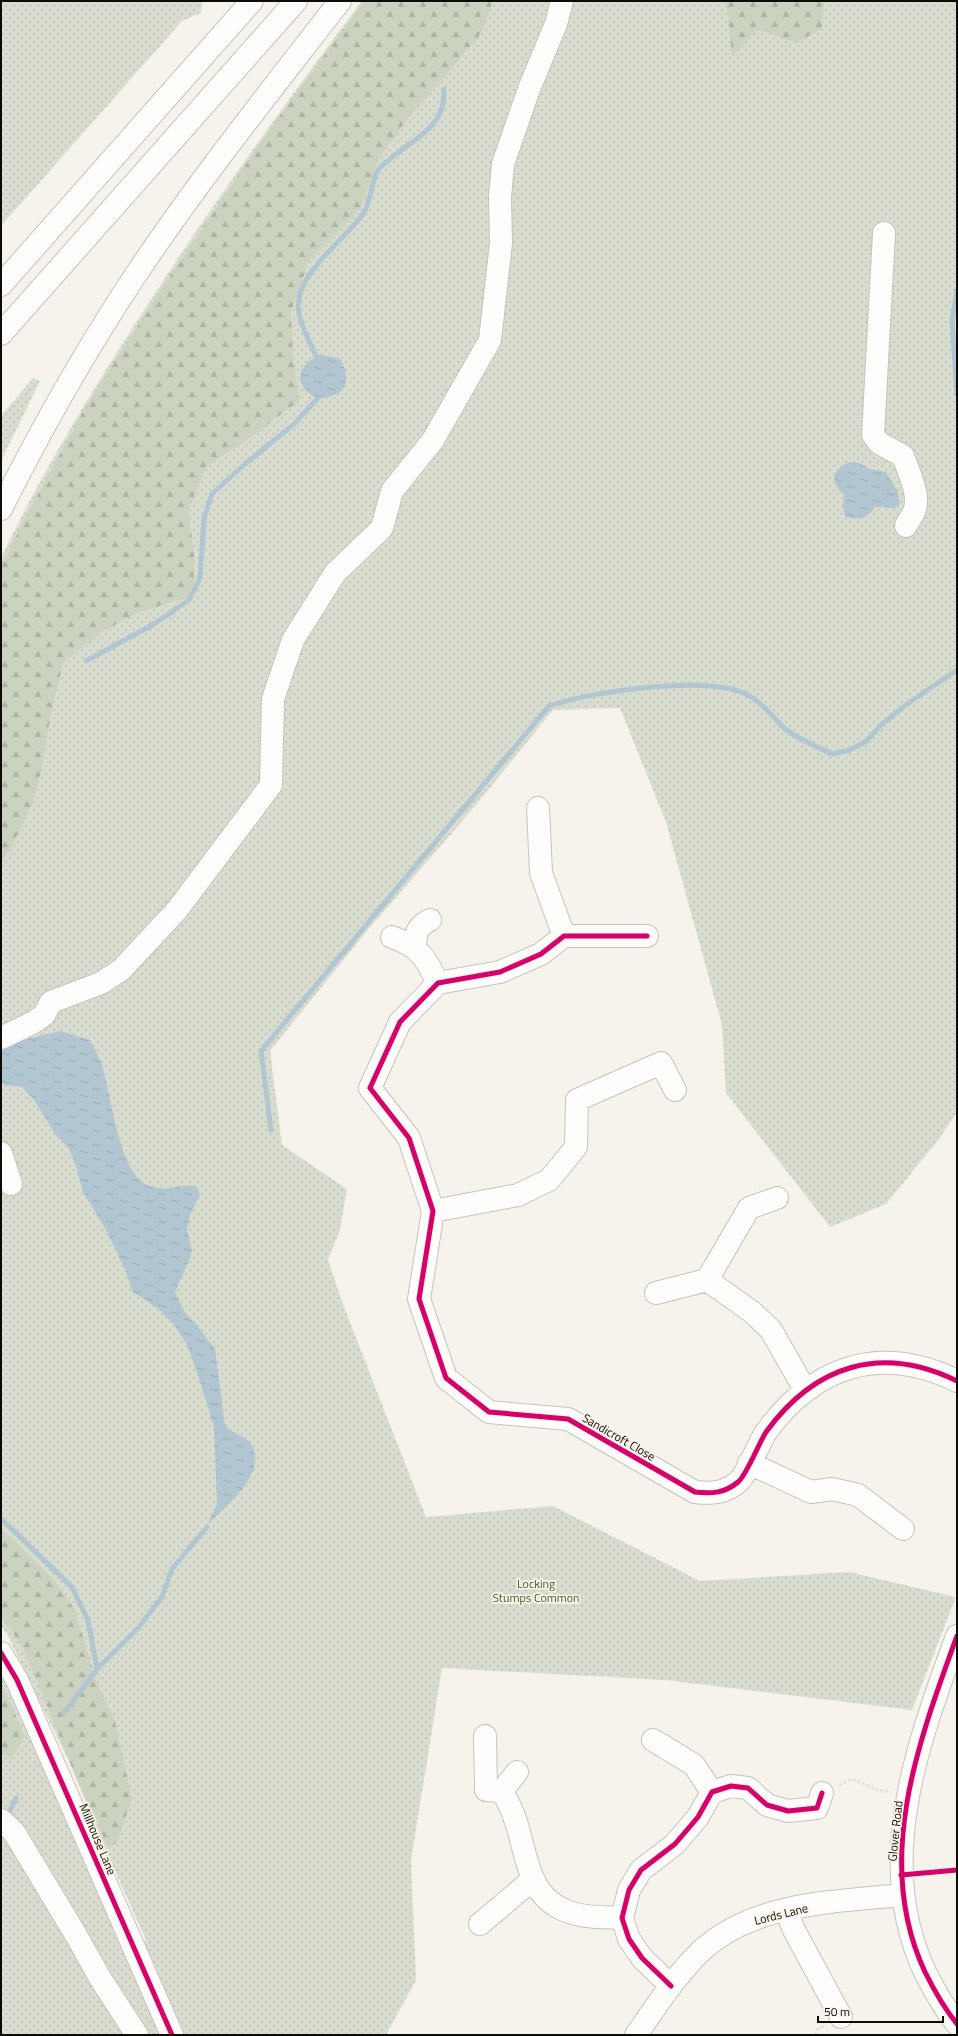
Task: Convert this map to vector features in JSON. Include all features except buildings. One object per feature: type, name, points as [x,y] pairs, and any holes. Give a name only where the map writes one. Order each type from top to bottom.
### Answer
[{"type":"main road","points":[[1,285],[252,1]]},
{"type":"main road","points":[[1,334],[296,1]]},
{"type":"main road","points":[[1,509],[40,431],[131,282],[213,166],[340,1]]},
{"type":"main road","points":[[4,1035],[39,1018],[44,1014],[51,1002],[101,983],[120,970],[177,910],[271,785],[273,699],[293,640],[335,573],[382,528],[392,491],[433,440],[490,340],[501,243],[500,197],[503,164],[529,89],[556,24],[562,1]]},
{"type":"main road","points":[[884,233],[873,435],[879,443],[902,456],[909,474],[915,494],[915,511],[906,526]]},
{"type":"main road","points":[[538,808],[541,873],[564,936]]},
{"type":"main road","points":[[415,947],[416,935],[420,924],[430,920]]},
{"type":"main road","points":[[392,937],[415,947],[430,968],[438,983],[500,972],[541,954],[564,936],[647,936]]},
{"type":"main road","name":"Sandicroft Close","points":[[438,983],[400,1022],[370,1088],[409,1138],[433,1211],[419,1299],[446,1378],[490,1412],[568,1420],[696,1492],[713,1494],[728,1489],[740,1481],[766,1433],[784,1411],[805,1390],[830,1374],[852,1367],[874,1363],[901,1363],[929,1369],[957,1381]]},
{"type":"main road","points":[[433,1211],[518,1195],[549,1180],[576,1148],[577,1100],[661,1063],[675,1090]]},
{"type":"main road","points":[[1,1153],[11,1184]]},
{"type":"main road","points":[[656,1293],[707,1280],[749,1208],[778,1198]]},
{"type":"main road","points":[[707,1280],[752,1312],[770,1330],[805,1390]]},
{"type":"main road","points":[[749,1463],[811,1492],[832,1489],[858,1495],[903,1529]]},
{"type":"main road","name":"Glover Road","points":[[957,1636],[920,1743],[909,1795],[902,1845],[901,1875],[902,1895],[909,1928],[919,1959],[935,1992],[957,2024]]},
{"type":"main road","name":"Millhouse Lane","points":[[1,1653],[17,1680],[62,1780],[172,2035]]},
{"type":"main road","points":[[485,1736],[490,1790],[515,1818],[532,1880],[545,1897],[563,1910],[585,1916],[622,1918]]},
{"type":"main road","points":[[653,1740],[694,1765],[712,1792]]},
{"type":"main road","points":[[490,1790],[517,1772]]},
{"type":"main road","points":[[671,1986],[642,1958],[629,1940],[622,1918],[629,1890],[641,1870],[675,1844],[698,1817],[712,1792],[731,1786],[748,1788],[767,1805],[788,1812],[817,1808],[822,1793]]},
{"type":"main road","points":[[4,1823],[76,1935],[100,1978],[137,2035]]},
{"type":"main road","points":[[480,1924],[532,1880]]},
{"type":"main road","name":"Lords Lane","points":[[636,2035],[671,1986],[702,1951],[731,1929],[759,1917],[786,1910],[902,1895]]},
{"type":"main road","points":[[786,1910],[794,1930],[841,2017]]},
{"type":"path","points":[[822,1793],[852,1780],[878,1790],[909,1795]]},
{"type":"green space","points":[[1,1],[202,1],[201,13],[182,21],[1,226]]},
{"type":"green space","name":"Locking Stumps Common","points":[[362,1],[957,1],[957,1112],[939,1139],[886,1204],[830,1227],[726,1093],[722,1025],[666,822],[620,708],[553,710],[471,811],[366,932],[270,1051],[282,1145],[347,1189],[340,1230],[328,1260],[344,1307],[426,1517],[553,1506],[700,1581],[849,1572],[956,1597],[912,1710],[665,1680],[442,1668],[411,1860],[416,1980],[386,2035],[1,2035],[1,1674],[31,1736],[128,1953],[146,1940],[111,1862],[70,1764],[7,1634],[1,1626],[1,558],[53,458],[91,393],[131,330],[228,185]]},
{"type":"green space","points":[[364,1],[493,1],[482,32],[413,111],[379,159],[360,209],[309,261],[291,312],[293,361],[300,400],[247,440],[207,466],[188,511],[194,552],[194,595],[137,613],[100,633],[63,663],[33,803],[13,844],[1,863],[1,567],[24,520],[85,408],[162,288],[260,143]]},
{"type":"green space","points":[[723,1],[824,1],[822,29],[796,43],[757,29],[732,57],[727,7]]},
{"type":"green space","points":[[33,378],[40,381],[1,461],[1,416]]},
{"type":"green space","points":[[1,1530],[14,1540],[54,1580],[75,1610],[97,1684],[115,1721],[132,1799],[117,1843],[108,1847],[78,1782],[23,1647],[1,1617]]},
{"type":"green space","points":[[1,1682],[25,1737],[11,1758],[1,1753]]},
{"type":"water","points":[[320,355],[339,358],[345,369],[346,382],[338,394],[317,399],[305,389],[300,378],[306,364],[310,360]]},
{"type":"water","points":[[851,462],[859,463],[869,469],[886,472],[897,490],[900,503],[895,508],[875,507],[869,514],[858,519],[845,516],[843,507],[844,495],[836,485],[835,476],[836,472],[840,468]]},
{"type":"water","points":[[60,1031],[90,1040],[93,1045],[105,1075],[122,1148],[137,1177],[147,1185],[154,1187],[197,1187],[200,1195],[190,1215],[187,1230],[192,1250],[190,1258],[175,1292],[186,1315],[195,1323],[215,1349],[225,1425],[247,1440],[255,1453],[255,1464],[251,1476],[244,1487],[225,1508],[208,1523],[217,1504],[214,1427],[196,1369],[186,1343],[175,1326],[160,1310],[132,1291],[126,1272],[106,1230],[83,1192],[75,1163],[68,1147],[54,1132],[34,1100],[22,1087],[5,1085],[1,1082],[1,1047],[3,1045]]},
{"type":"waterway","points":[[316,356],[300,320],[299,300],[303,286],[321,260],[363,214],[368,203],[374,179],[379,169],[432,125],[443,106],[444,89]]},
{"type":"waterway","points":[[957,290],[952,321],[957,394]]},
{"type":"waterway","points":[[86,661],[154,624],[189,600],[200,578],[204,518],[212,494],[246,463],[293,425],[317,399]]},
{"type":"waterway","points":[[271,1130],[261,1051],[549,706],[592,695],[648,687],[677,685],[728,688],[752,697],[789,732],[832,754],[850,750],[865,742],[882,724],[910,702],[957,670]]},
{"type":"waterway","points":[[1,1519],[72,1587],[88,1620],[97,1669]]},
{"type":"waterway","points":[[64,1713],[97,1669],[138,1628],[162,1597],[172,1569],[207,1527]]},
{"type":"waterway","points":[[6,1819],[16,1798]]},
{"type":"cycle path","points":[[647,936],[564,936],[541,954],[500,972],[438,983],[400,1022],[370,1088],[409,1138],[433,1211],[419,1299],[446,1378],[489,1412],[568,1419],[695,1492],[707,1493],[723,1491],[738,1482],[745,1473],[766,1432],[785,1409],[806,1391],[828,1377],[851,1368],[876,1363],[902,1364],[929,1370],[957,1381]]},
{"type":"cycle path","points":[[957,1636],[928,1718],[916,1760],[907,1803],[902,1846],[903,1888],[910,1930],[925,1972],[940,1999],[957,2024]]},
{"type":"cycle path","points":[[1,1653],[17,1680],[172,2035]]},
{"type":"cycle path","points":[[671,1986],[642,1958],[629,1939],[622,1918],[629,1890],[641,1870],[675,1844],[698,1817],[712,1792],[731,1786],[748,1788],[767,1805],[788,1811],[817,1808],[822,1793]]},
{"type":"cycle path","points":[[901,1875],[957,1870]]}]
